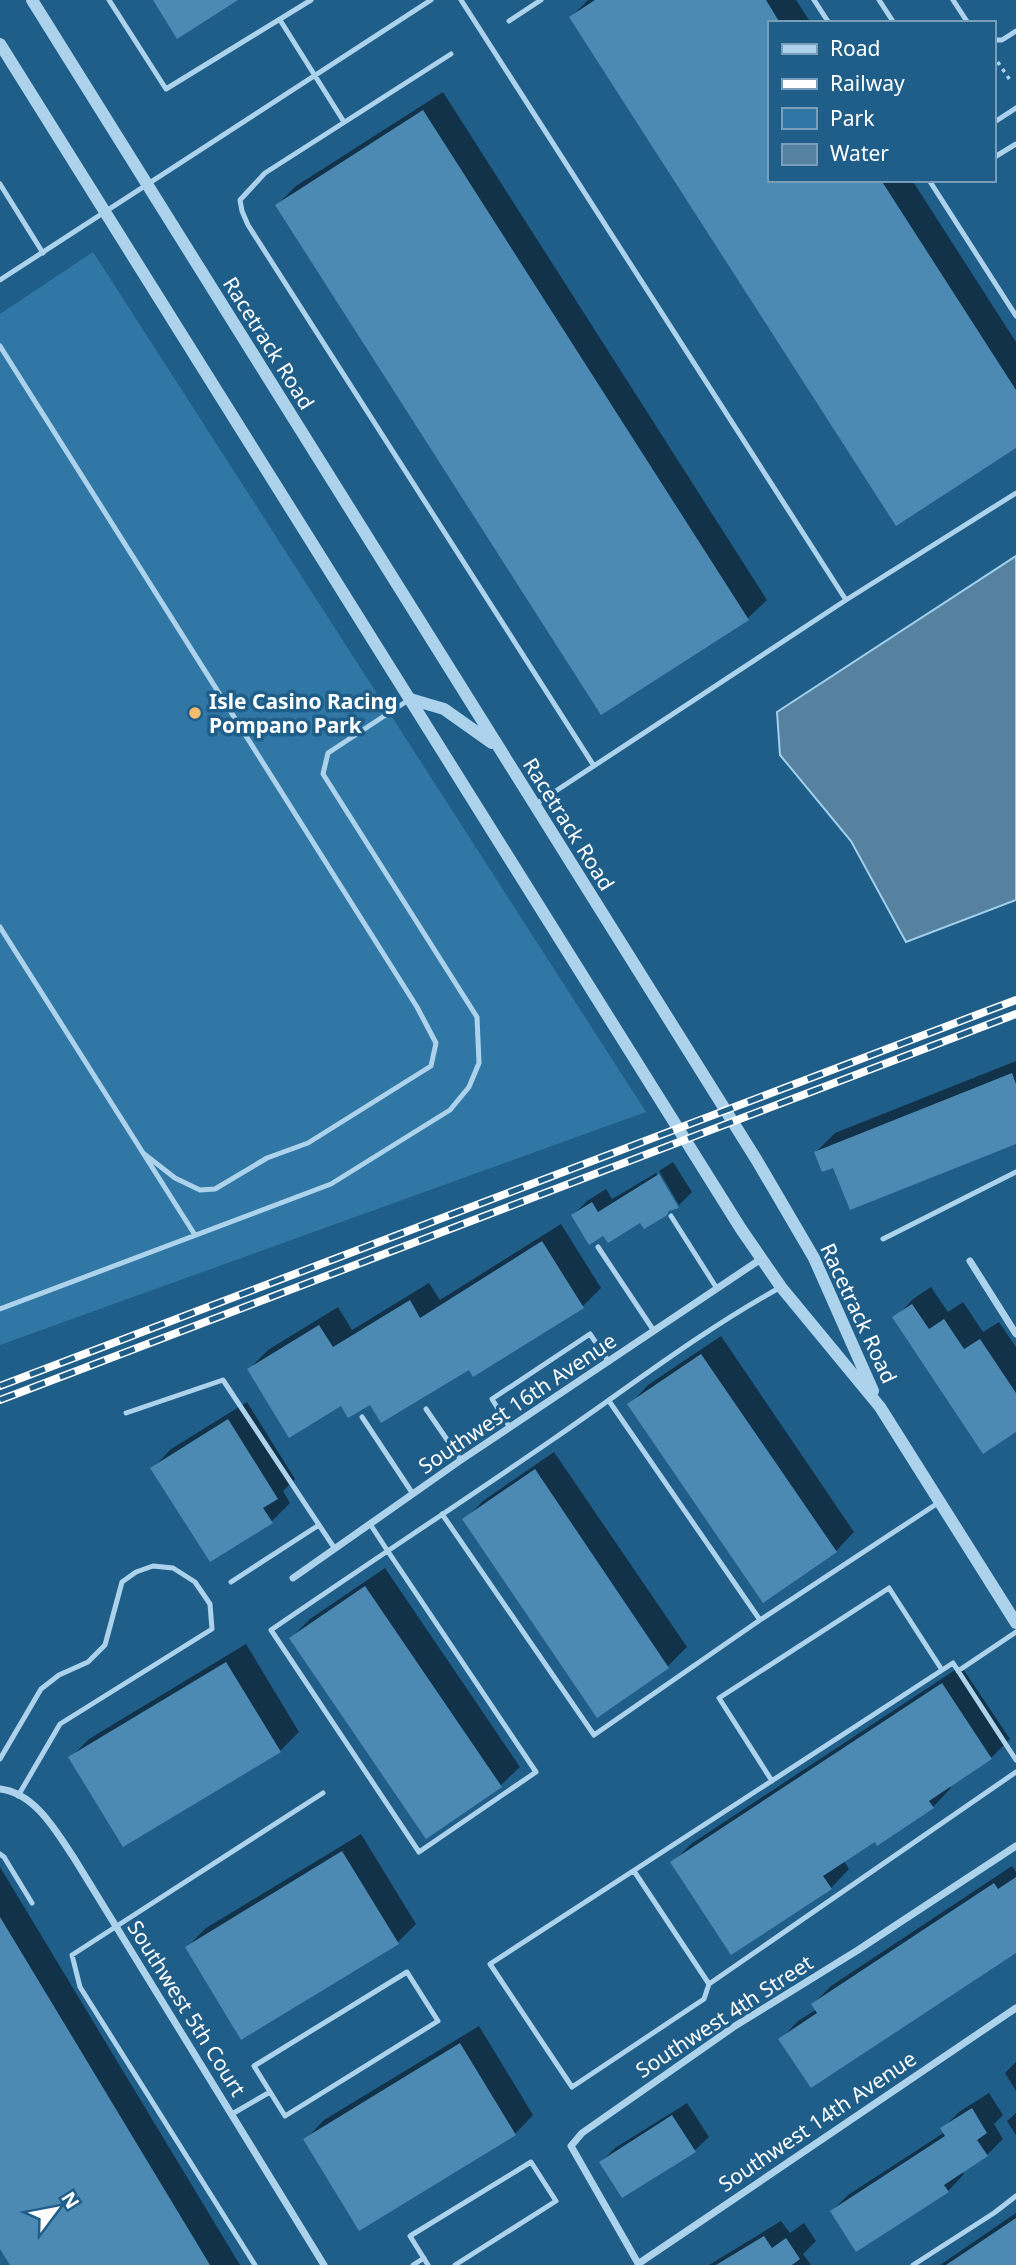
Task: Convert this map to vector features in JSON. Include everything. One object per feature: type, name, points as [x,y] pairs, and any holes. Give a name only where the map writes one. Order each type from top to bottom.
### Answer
[{"type":"street","name":"Racetrack Road","points":[[32,0],[664,1010],[796,1226],[814,1258],[880,1407]]},
{"type":"street","name":"Racetrack Road","points":[[0,44],[761,1259],[880,1407]]},
{"type":"street","points":[[410,699],[444,709],[498,747]]},
{"type":"street","name":"Southwest 16th Avenue","points":[[293,1578],[461,1460],[761,1259]]},
{"type":"street","points":[[970,1261],[1016,1334]]},
{"type":"street","points":[[880,1407],[1016,1623]]},
{"type":"street","name":"Southwest 5th Court","points":[[0,1789],[9,1790],[43,1812],[324,2265]]},
{"type":"street","name":"Southwest 4th Street","points":[[639,2264],[571,2146],[582,2133],[735,2026],[858,1950],[1016,1846]]},
{"type":"street","name":"Southwest 14th Avenue","points":[[639,2264],[1016,2008]]},
{"type":"lane","points":[[109,0],[166,89],[311,0]]},
{"type":"lane","points":[[0,280],[431,0]]},
{"type":"lane","points":[[461,0],[846,600]]},
{"type":"lane","points":[[509,21],[541,0]]},
{"type":"lane","points":[[814,0],[828,21]]},
{"type":"lane","points":[[879,0],[893,21]]},
{"type":"lane","points":[[953,0],[967,21]]},
{"type":"lane","points":[[280,20],[344,122]]},
{"type":"lane","points":[[995,40],[1002,40],[1016,31]]},
{"type":"lane","points":[[450,54],[265,173],[240,200],[242,211],[255,237],[594,766]]},
{"type":"lane","points":[[995,122],[1016,108]]},
{"type":"lane","points":[[995,158],[1016,144]]},
{"type":"lane","points":[[931,182],[1016,316]]},
{"type":"lane","points":[[0,184],[43,253]]},
{"type":"lane","points":[[0,346],[409,995],[436,1043],[430,1066],[308,1143],[267,1158],[215,1189],[200,1191],[175,1178],[143,1153]]},
{"type":"lane","points":[[534,805],[846,600],[1016,494]]},
{"type":"lane","points":[[0,1309],[331,1184],[450,1110],[469,1087],[479,1063],[477,1017],[323,774],[328,753],[410,699]]},
{"type":"lane","points":[[0,928],[195,1235]]},
{"type":"lane","points":[[883,1239],[1016,1172]]},
{"type":"lane","points":[[671,1216],[716,1287]]},
{"type":"lane","points":[[598,1247],[654,1332]]},
{"type":"lane","points":[[370,1524],[387,1550],[536,1772],[419,1852],[271,1630],[387,1550],[609,1401],[739,1310],[781,1287]]},
{"type":"lane","points":[[510,1428],[492,1399],[590,1334],[609,1362]]},
{"type":"lane","points":[[126,1413],[223,1380],[335,1549]]},
{"type":"lane","points":[[609,1401],[760,1620]]},
{"type":"lane","points":[[426,1409],[461,1460]]},
{"type":"lane","points":[[362,1417],[413,1494]]},
{"type":"lane","points":[[442,1514],[594,1735],[760,1620],[940,1502]]},
{"type":"lane","points":[[231,1582],[320,1525]]},
{"type":"lane","points":[[0,1759],[41,1689],[59,1675],[88,1662],[105,1645],[122,1583],[136,1572],[153,1566],[173,1568],[195,1582],[210,1604],[212,1629],[60,1724],[18,1796]]},
{"type":"lane","points":[[772,1781],[719,1698],[889,1588],[942,1670]]},
{"type":"lane","points":[[958,1671],[1016,1632]]},
{"type":"lane","points":[[1016,1760],[953,1663],[491,1964],[572,2087],[704,2000],[709,1984],[1016,1772]]},
{"type":"lane","points":[[255,2265],[80,1987],[72,1955],[323,1793]]},
{"type":"lane","points":[[0,1854],[5,1857],[32,1903]]},
{"type":"lane","points":[[634,1871],[709,1984]]},
{"type":"lane","points":[[407,1972],[438,2021],[285,2116],[270,2092],[254,2066],[407,1972]]},
{"type":"lane","points":[[232,2114],[270,2092]]},
{"type":"lane","points":[[428,2265],[410,2236],[531,2162],[556,2201],[454,2265]]},
{"type":"lane","points":[[913,2265],[1016,2196]]},
{"type":"lane","points":[[412,2265],[424,2258]]},
{"type":"path","points":[[995,58],[1012,83]]},
{"type":"green space","name":"Isle Casino Racing Pompano Park","points":[[93,252],[646,1112],[0,1345],[0,314]]},
{"type":"water","points":[[1016,556],[1016,900],[906,942],[851,841],[780,755],[777,712]]},
{"type":"building","points":[[153,0],[238,0],[177,39]]},
{"type":"building","points":[[595,0],[766,0],[779,21],[768,21],[768,182],[882,182],[1016,390],[1016,448],[896,526],[569,17]]},
{"type":"building","points":[[423,110],[749,620],[601,715],[275,205]]},
{"type":"building","points":[[1012,1073],[1016,1084],[1016,1144],[850,1210],[833,1168],[822,1172],[814,1152]]},
{"type":"building","points":[[659,1174],[679,1208],[669,1211],[666,1216],[644,1229],[640,1223],[608,1243],[603,1236],[589,1245],[571,1215],[592,1202],[598,1212]]},
{"type":"building","points":[[542,1241],[584,1308],[473,1377],[469,1370],[381,1423],[370,1405],[348,1418],[341,1406],[289,1438],[247,1369],[319,1325],[333,1347],[410,1300],[420,1318]]},
{"type":"building","points":[[912,1304],[929,1329],[944,1319],[964,1349],[980,1339],[1016,1393],[1016,1432],[983,1454],[892,1317]]},
{"type":"building","points":[[701,1354],[837,1552],[763,1603],[627,1404]]},
{"type":"building","points":[[228,1419],[278,1499],[263,1508],[273,1523],[210,1562],[150,1468]]},
{"type":"building","points":[[535,1469],[669,1668],[597,1718],[462,1519]]},
{"type":"building","points":[[365,1586],[502,1787],[426,1839],[289,1638]]},
{"type":"building","points":[[226,1662],[281,1752],[123,1847],[68,1757]]},
{"type":"building","points":[[942,1683],[992,1759],[929,1801],[934,1808],[877,1846],[875,1842],[823,1876],[832,1889],[731,1955],[670,1862]]},
{"type":"building","points":[[342,1851],[399,1944],[241,2040],[185,1947]]},
{"type":"building","points":[[1016,1877],[1016,1953],[811,2088],[778,2039],[817,2013],[811,2004],[994,1883],[998,1889]]},
{"type":"building","points":[[0,1917],[210,2265],[10,2265],[0,2249]]},
{"type":"building","points":[[460,2043],[516,2135],[359,2231],[303,2139]]},
{"type":"building","points":[[972,2108],[987,2133],[977,2140],[988,2156],[944,2185],[949,2192],[856,2252],[830,2211],[945,2136],[940,2128]]},
{"type":"building","points":[[672,2115],[696,2152],[622,2198],[599,2162]]},
{"type":"building","points":[[1016,2218],[1016,2265],[946,2265]]},
{"type":"building","points":[[764,2236],[772,2248],[786,2238],[800,2259],[792,2265],[716,2265]]},
{"type":"railway","points":[[0,1386],[1016,1000]]},
{"type":"railway","points":[[0,1400],[1016,1014]]},
{"type":"place","name":"Isle Casino Racing Pompano Park","points":[[195,713]]}]
